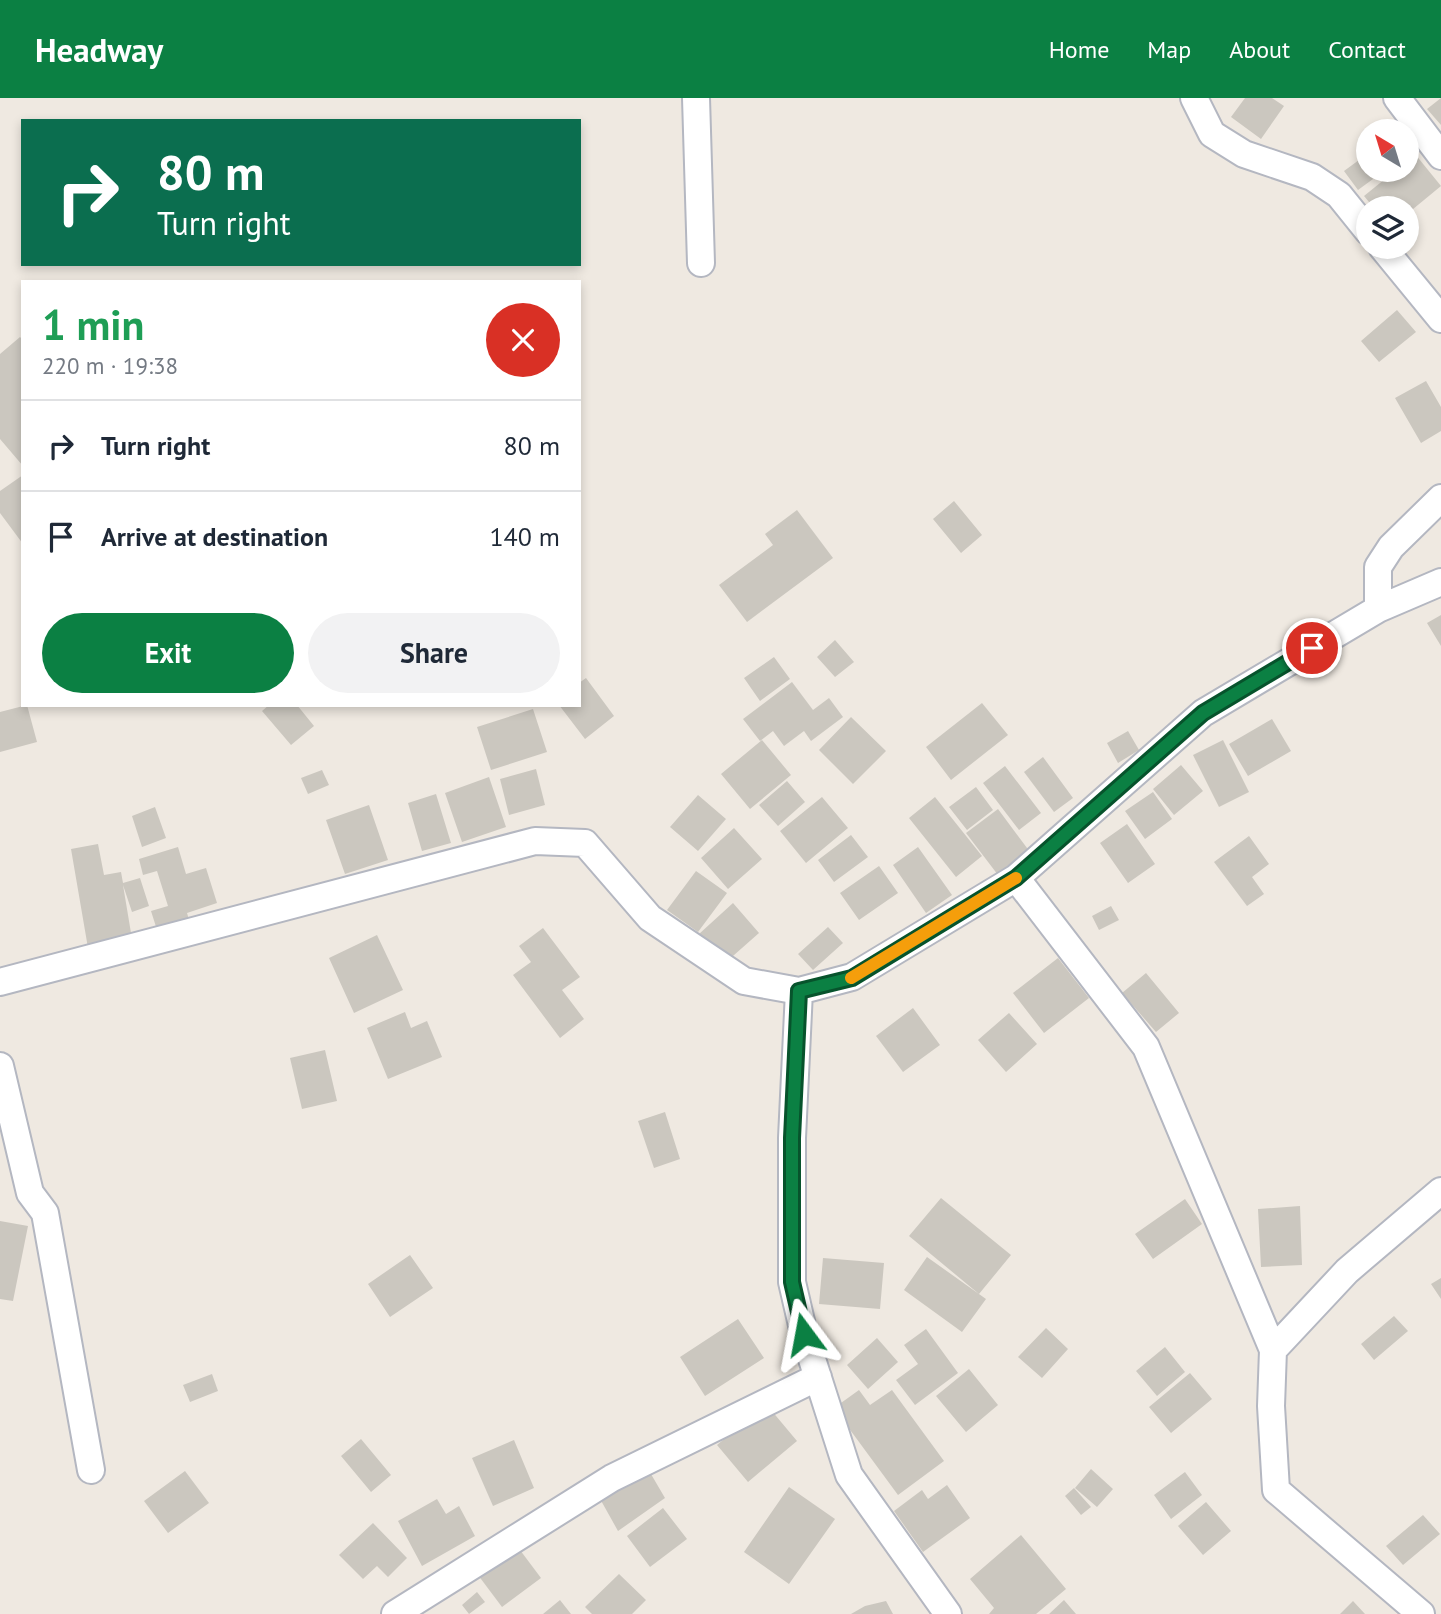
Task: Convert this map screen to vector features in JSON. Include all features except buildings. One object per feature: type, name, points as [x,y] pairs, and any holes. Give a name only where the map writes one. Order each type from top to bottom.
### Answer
[{"type":"street","points":[[696,98],[701,263]]},
{"type":"street","points":[[1194,98],[1212,134],[1244,154],[1312,177],[1339,195],[1356,216]]},
{"type":"street","points":[[1397,98],[1441,156]]},
{"type":"street","points":[[1392,259],[1441,319]]},
{"type":"street","points":[[1378,609],[1378,567],[1391,547],[1441,498]]},
{"type":"street","points":[[0,982],[536,841],[585,843],[650,918],[744,981],[799,991],[852,978],[1016,878],[1203,713],[1378,609],[1441,582]]},
{"type":"street","points":[[1016,878],[1146,1047],[1273,1350],[1271,1406],[1276,1490],[1427,1608]]},
{"type":"street","points":[[799,991],[792,1138],[792,1282],[849,1475],[948,1614]]},
{"type":"street","points":[[0,1066],[30,1193],[45,1213],[91,1470]]},
{"type":"street","points":[[1273,1350],[1347,1271],[1441,1191]]},
{"type":"street","points":[[395,1614],[612,1478],[818,1377]]},
{"type":"slow traffic","points":[[851,978],[1016,878]]},
{"type":"route","points":[[804,1334],[792,1282],[792,1138],[799,991],[852,978],[1016,878],[1203,713],[1312,648]]}]
